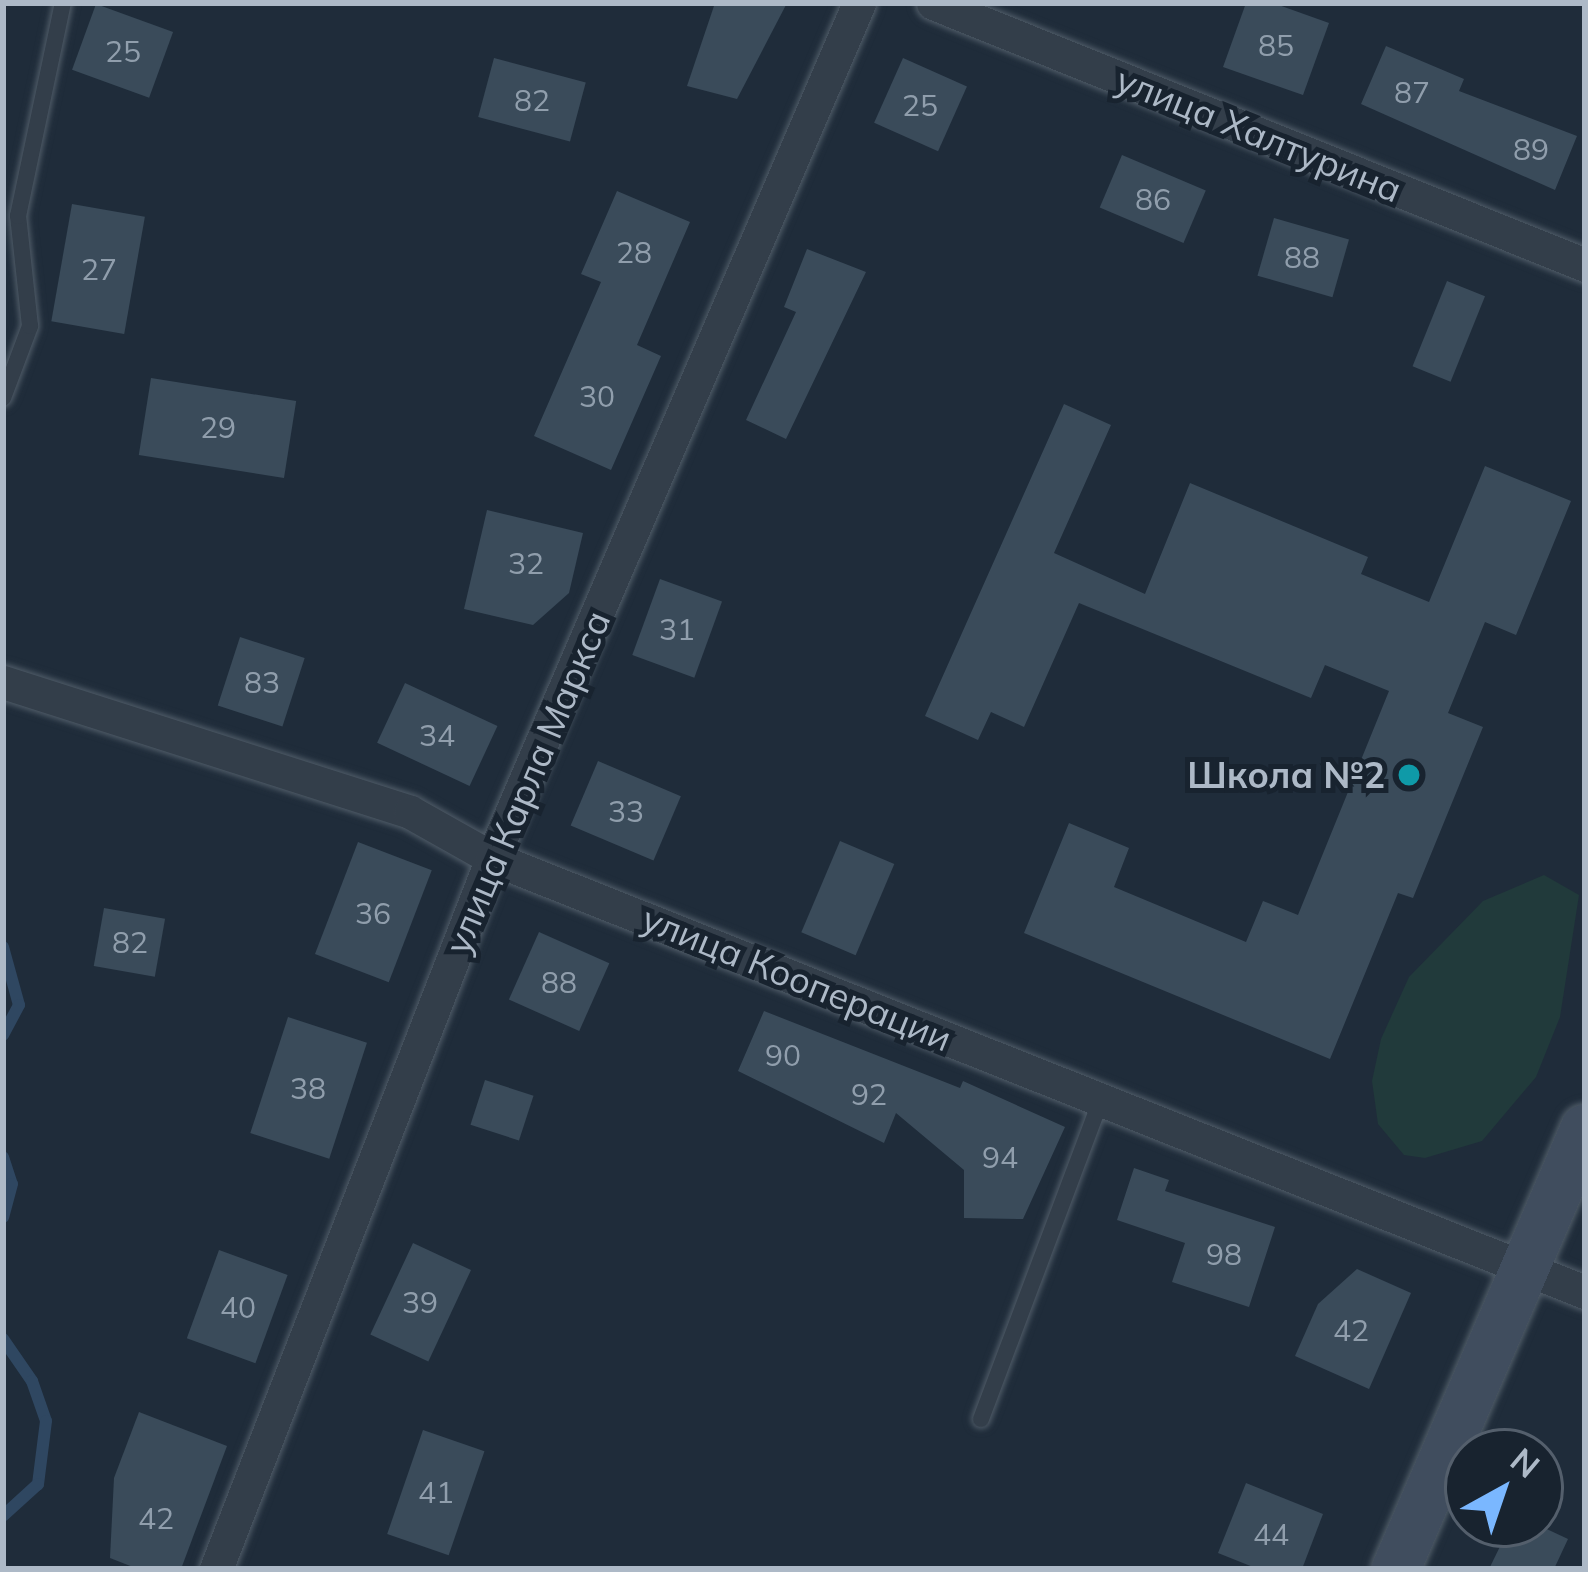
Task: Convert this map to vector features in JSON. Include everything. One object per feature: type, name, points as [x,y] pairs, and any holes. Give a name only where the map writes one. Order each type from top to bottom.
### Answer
[{"type":"street","name":"улица Карла Маркса","points":[[215,1569],[492,858],[859,3]]},
{"type":"street","name":"улица Халтурина","points":[[933,3],[1585,265]]},
{"type":"street","name":"улица Кооперации","points":[[3,682],[410,812],[492,858],[1585,1292]]},
{"type":"street","points":[[1396,1569],[1585,1130]]},
{"type":"lane","points":[[3,398],[30,326],[18,216],[63,3]]},
{"type":"lane","points":[[981,1419],[1101,1099]]},
{"type":"green space","points":[[1544,875],[1579,895],[1560,1017],[1536,1077],[1482,1141],[1425,1158],[1404,1155],[1378,1124],[1372,1081],[1381,1039],[1409,977],[1483,901]]},
{"type":"building","points":[[715,3],[787,3],[737,99],[687,86]]},
{"type":"building","points":[[1246,3],[1273,3],[1329,23],[1303,95],[1223,67]]},
{"type":"building","points":[[96,4],[173,32],[149,98],[72,70]]},
{"type":"building","points":[[1386,46],[1464,79],[1459,91],[1577,136],[1555,190],[1361,104]]},
{"type":"building","points":[[494,58],[586,83],[570,142],[478,117]]},
{"type":"building","points":[[903,58],[967,86],[938,151],[874,123]]},
{"type":"building","points":[[1122,155],[1206,191],[1183,243],[1100,207]]},
{"type":"building","points":[[617,191],[690,222],[637,345],[661,356],[611,470],[534,436],[601,282],[581,274]]},
{"type":"building","points":[[72,204],[145,217],[124,334],[51,321]]},
{"type":"building","points":[[1274,218],[1349,239],[1332,297],[1257,276]]},
{"type":"building","points":[[807,249],[866,272],[786,439],[746,420],[796,312],[784,307]]},
{"type":"building","points":[[1447,281],[1485,296],[1451,382],[1413,366]]},
{"type":"building","points":[[151,378],[296,401],[284,478],[139,455]]},
{"type":"building","name":"Школа №2","points":[[1064,404],[1111,425],[1054,553],[1145,594],[1190,483],[1368,557],[1361,574],[1429,602],[1485,466],[1571,501],[1516,635],[1485,622],[1448,713],[1483,727],[1413,898],[1398,893],[1330,1059],[1024,933],[1069,823],[1129,848],[1114,887],[1246,942],[1263,901],[1298,915],[1389,691],[1325,665],[1311,698],[1079,603],[1024,727],[991,712],[978,740],[925,716]]},
{"type":"building","points":[[487,510],[583,533],[569,593],[533,625],[464,609]]},
{"type":"building","points":[[660,579],[722,602],[694,678],[632,655]]},
{"type":"building","points":[[240,637],[305,658],[282,726],[218,705]]},
{"type":"building","points":[[405,683],[497,726],[470,786],[377,743]]},
{"type":"building","points":[[598,761],[681,796],[653,861],[571,825]]},
{"type":"building","points":[[840,841],[894,864],[856,955],[801,932]]},
{"type":"building","points":[[358,842],[432,870],[389,982],[315,954]]},
{"type":"building","points":[[104,908],[165,919],[155,977],[94,966]]},
{"type":"building","points":[[539,932],[609,963],[579,1031],[509,1000]]},
{"type":"building","points":[[764,1011],[960,1088],[963,1081],[1065,1127],[1023,1219],[964,1218],[964,1170],[896,1113],[884,1143],[738,1071]]},
{"type":"building","points":[[288,1017],[367,1043],[329,1159],[250,1133]]},
{"type":"building","points":[[485,1080],[534,1096],[519,1140],[470,1125]]},
{"type":"building","points":[[1134,1168],[1169,1180],[1165,1191],[1275,1227],[1249,1307],[1172,1282],[1185,1243],[1117,1220]]},
{"type":"building","points":[[413,1243],[471,1270],[428,1362],[370,1335]]},
{"type":"building","points":[[219,1250],[288,1275],[255,1363],[187,1338]]},
{"type":"building","points":[[1357,1269],[1411,1293],[1369,1389],[1295,1356],[1318,1304]]},
{"type":"building","points":[[139,1412],[227,1446],[181,1569],[138,1569],[110,1558],[114,1478]]},
{"type":"building","points":[[423,1430],[484,1451],[449,1555],[387,1534]]},
{"type":"building","points":[[1246,1483],[1323,1514],[1302,1569],[1258,1569],[1218,1553]]},
{"type":"building","points":[[1499,1548],[1564,1548],[1554,1569],[1489,1569]]},
{"type":"waterway","points":[[3,947],[19,1005],[3,1035]]},
{"type":"waterway","points":[[3,1157],[12,1184],[3,1217]]},
{"type":"waterway","points":[[3,1339],[32,1381],[46,1421],[38,1484],[3,1516]]},
{"type":"place","name":"Школа №2","points":[[1409,775]]}]
